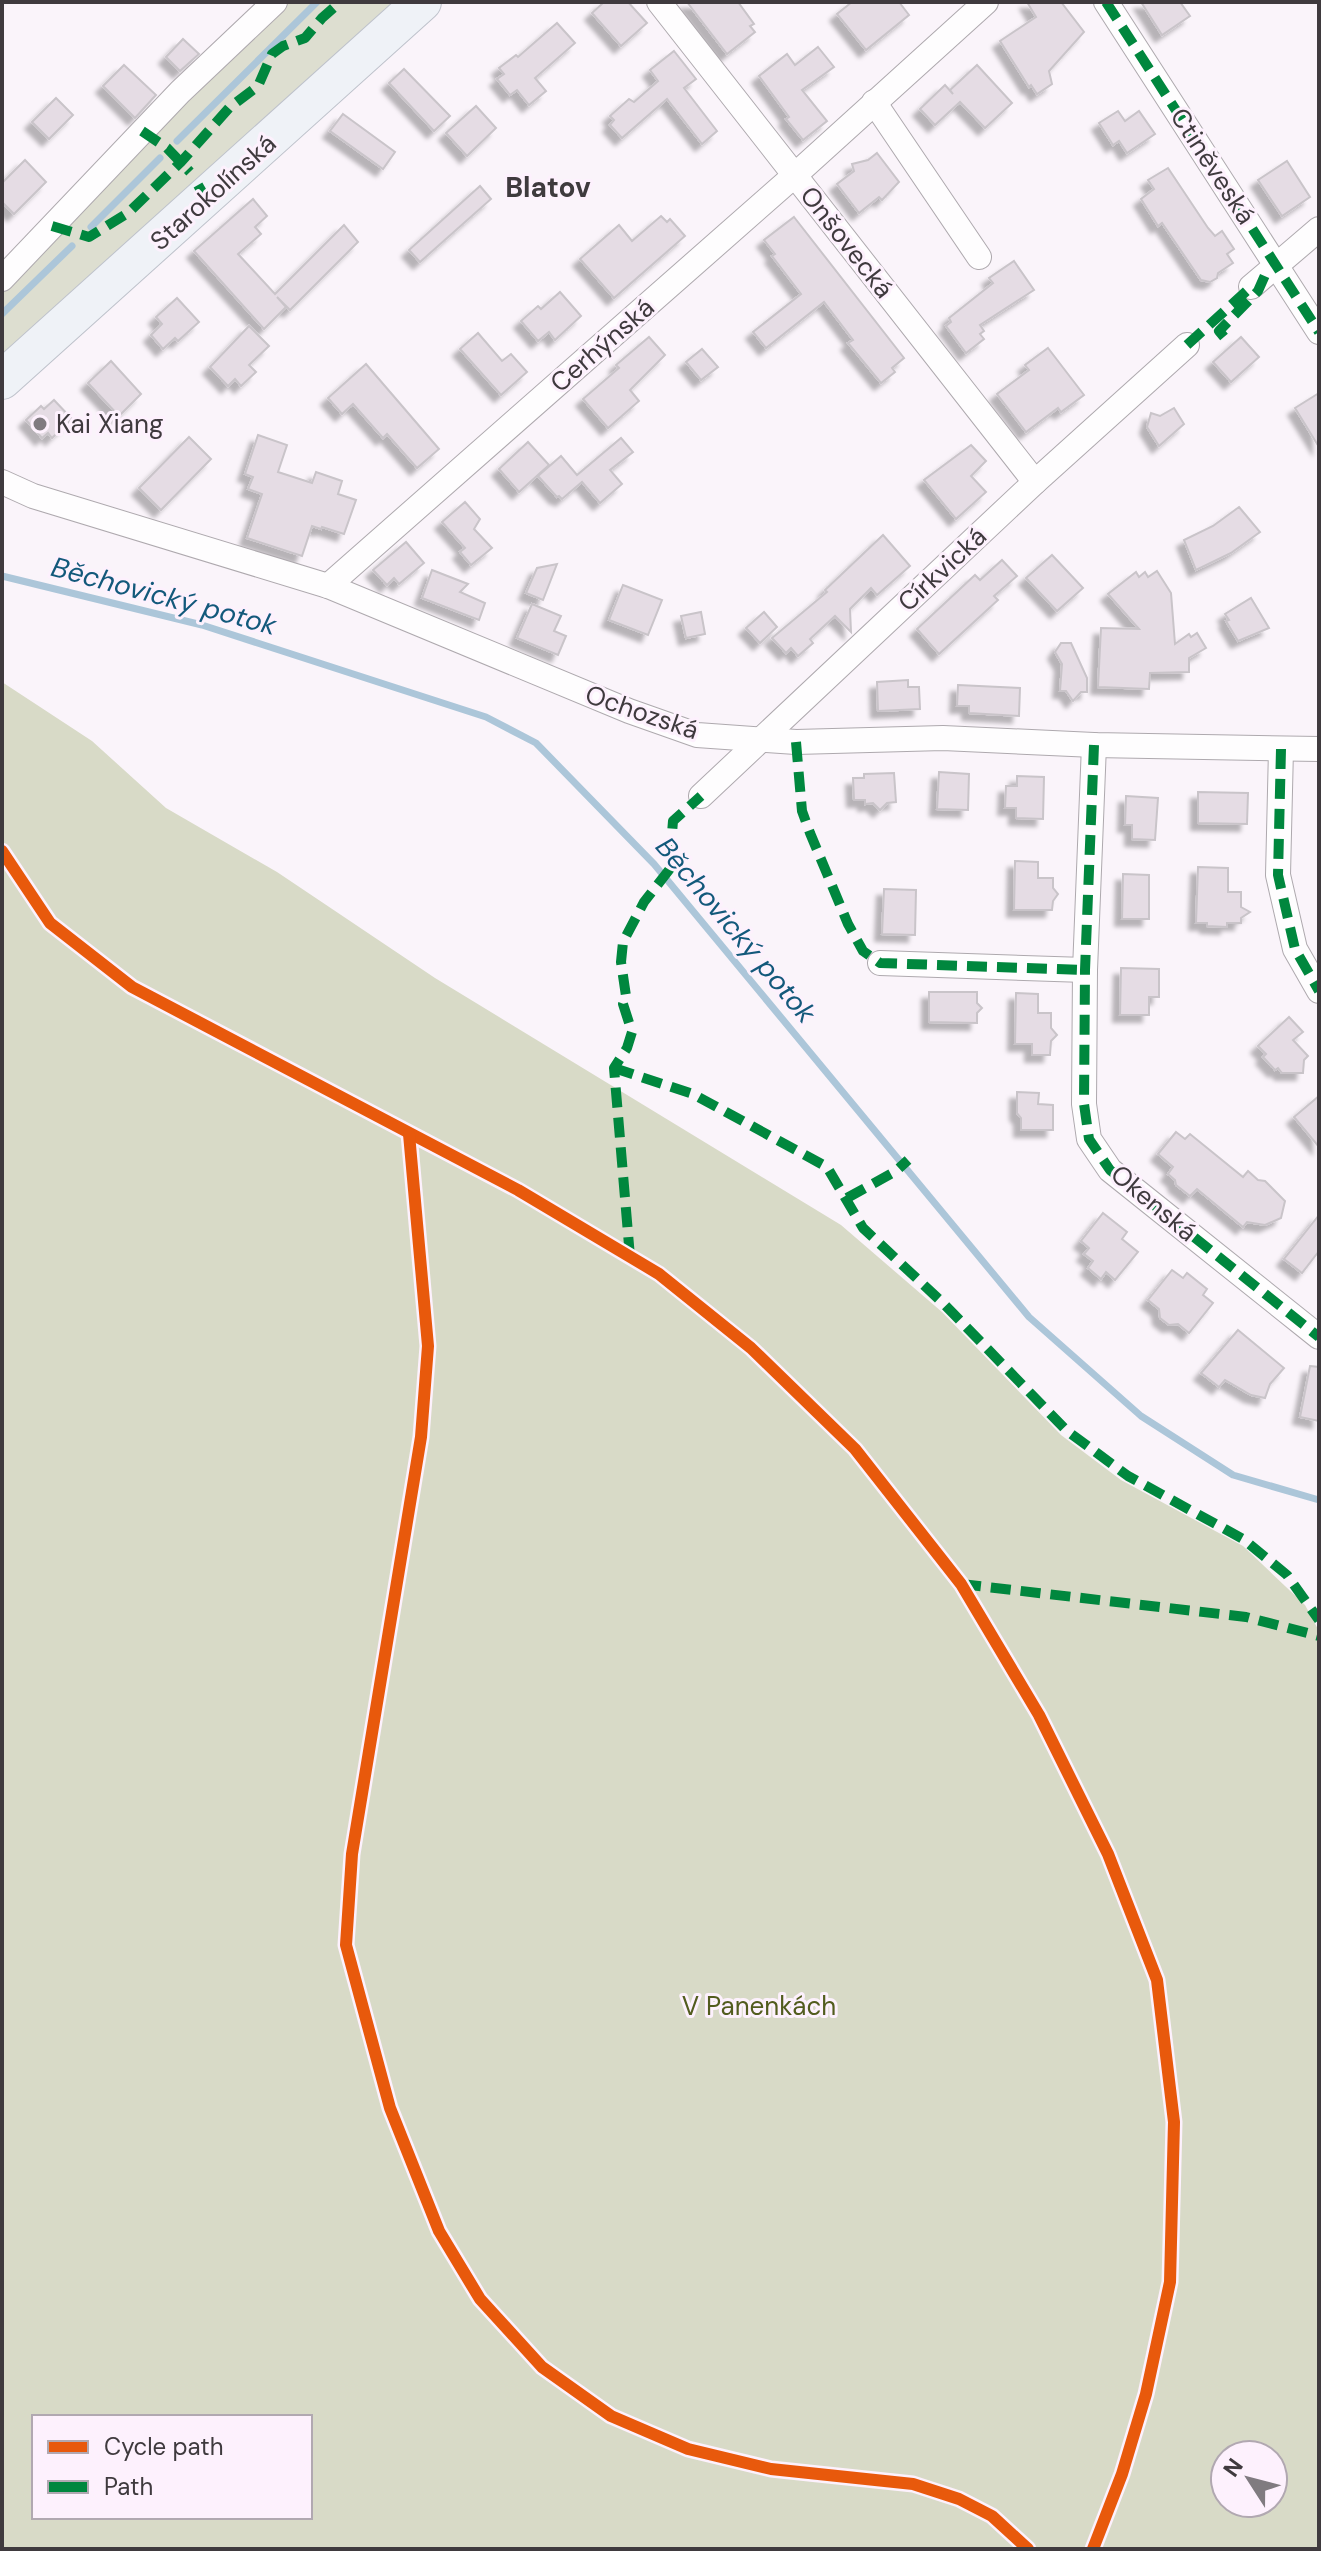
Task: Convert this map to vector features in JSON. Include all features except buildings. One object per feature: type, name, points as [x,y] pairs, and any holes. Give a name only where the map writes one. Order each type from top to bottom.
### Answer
[{"type":"main road","name":"Starokolínská","points":[[2,380],[422,2]]},
{"type":"street","points":[[2,279],[180,92],[275,2]]},
{"type":"street","name":"Onšovecká","points":[[659,2],[1035,482]]},
{"type":"street","name":"Ctiněveská","points":[[1106,2],[1319,332]]},
{"type":"street","name":"Cerhýnská","points":[[328,586],[978,10]]},
{"type":"street","points":[[874,102],[979,257]]},
{"type":"street","points":[[1251,287],[1319,229]]},
{"type":"street","name":"Církvická","points":[[701,796],[1035,482],[1187,345]]},
{"type":"street","name":"Ochozská","points":[[2,482],[33,496],[328,586],[629,711],[697,735],[796,742],[943,738],[1094,745],[1319,749]]},
{"type":"street","name":"Okenská","points":[[1094,745],[1085,970],[1084,1104],[1089,1139],[1110,1170],[1319,1337]]},
{"type":"street","points":[[1281,749],[1278,875],[1295,949],[1319,991]]},
{"type":"street","points":[[880,963],[1085,970]]},
{"type":"shaded area","points":[[277,2],[420,2],[2,379],[2,278]]},
{"type":"green space","name":"V Panenkách","points":[[2,682],[92,741],[166,808],[277,872],[435,978],[841,1225],[942,1312],[1061,1435],[1121,1480],[1243,1546],[1305,1605],[1319,1631],[1319,2549],[2,2549]]},
{"type":"waterway","points":[[177,141],[317,2]]},
{"type":"waterway","points":[[91,227],[160,158]]},
{"type":"waterway","points":[[2,314],[72,246]]},
{"type":"waterway","name":"Běchovický potok","points":[[2,576],[202,625],[486,717],[536,743],[654,864],[1029,1317],[1141,1416],[1233,1475],[1319,1500]]},
{"type":"marked path","points":[[52,226],[89,237],[128,213],[181,162],[229,108],[258,86],[272,54],[305,38],[340,2]]},
{"type":"marked path","points":[[1106,2],[1319,332]]},
{"type":"marked path","points":[[142,131],[167,148],[190,172]]},
{"type":"marked path","points":[[198,185],[206,199]]},
{"type":"marked path","points":[[1224,337],[1219,331],[1258,291],[1266,273]]},
{"type":"marked path","points":[[1187,345],[1251,287]]},
{"type":"marked path","points":[[796,742],[802,811],[848,924],[863,951],[880,963],[1085,970]]},
{"type":"marked path","points":[[1094,745],[1085,970],[1084,1104],[1089,1139],[1110,1170],[1319,1337]]},
{"type":"marked path","points":[[1281,749],[1278,875],[1295,949],[1319,991]]},
{"type":"marked path","points":[[630,1257],[614,1068],[627,1048],[632,1032],[623,1004],[626,996],[621,962],[623,942],[644,902],[669,870],[673,821],[701,796]]},
{"type":"marked path","points":[[614,1068],[693,1094],[827,1167],[863,1228],[944,1304],[1066,1430],[1128,1476],[1243,1539],[1287,1575],[1319,1620]]},
{"type":"marked path","points":[[847,1198],[896,1171],[908,1160]]},
{"type":"marked path","points":[[961,1584],[1246,1617],[1319,1636]]},
{"type":"cycle path","points":[[2,851],[50,923],[132,987],[518,1190],[659,1274],[751,1348],[855,1449],[961,1584],[1039,1715],[1108,1854],[1157,1980],[1174,2122],[1170,2282],[1146,2394],[1122,2474],[1093,2549]]},
{"type":"cycle path","points":[[409,1134],[428,1346],[421,1437],[352,1854],[346,1945],[390,2108],[439,2231],[480,2299],[542,2367],[611,2416],[688,2449],[771,2469],[913,2484],[959,2499],[992,2516],[1028,2549]]},
{"type":"place","name":"Kai Xiang","points":[[40,424]]},
{"type":"district","name":"Blatov","points":[[548,187]]}]
